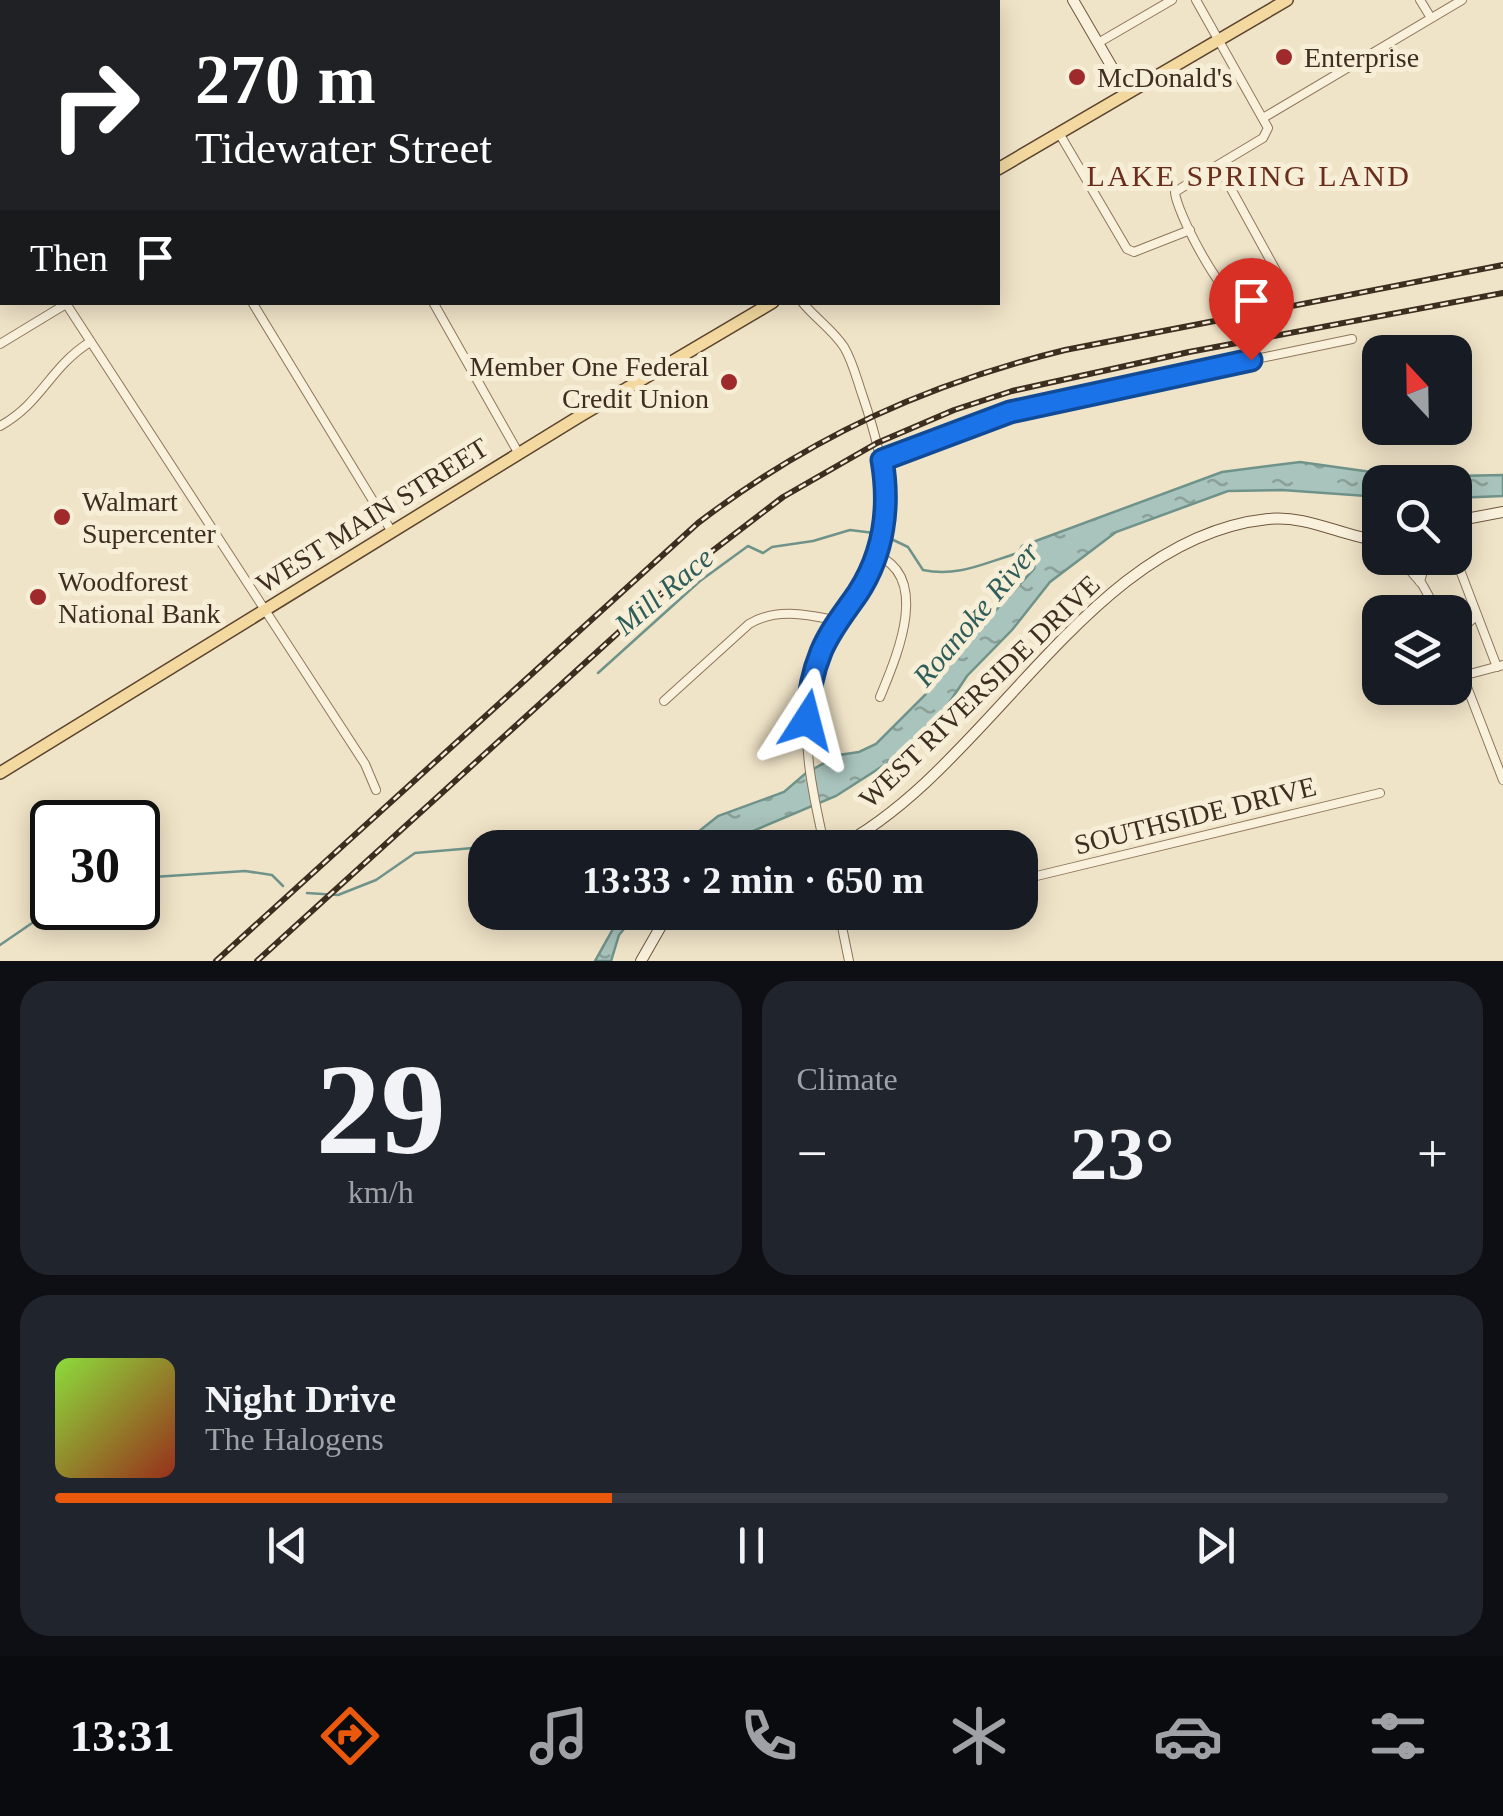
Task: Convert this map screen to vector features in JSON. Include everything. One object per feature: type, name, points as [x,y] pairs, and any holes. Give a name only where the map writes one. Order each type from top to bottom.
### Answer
[{"type":"main road","points":[[1000,167],[1287,0]]},
{"type":"main road","name":"WEST MAIN STREET","points":[[0,773],[768,305]]},
{"type":"street","points":[[1073,0],[1126,93]]},
{"type":"street","points":[[1098,43],[1172,0]]},
{"type":"street","points":[[1196,0],[1268,128],[1267,134],[1176,190],[1176,201],[1230,295],[1242,299],[1285,289],[1218,165]]},
{"type":"street","points":[[1420,0],[1430,18]]},
{"type":"street","points":[[1263,118],[1462,0]]},
{"type":"street","points":[[1059,133],[1127,249],[1134,252],[1190,230]]},
{"type":"street","points":[[0,344],[63,305]]},
{"type":"street","points":[[66,305],[365,764],[376,790]]},
{"type":"street","points":[[254,305],[392,532]]},
{"type":"street","points":[[435,305],[519,454]]},
{"type":"street","points":[[805,305],[838,338],[848,354],[882,460],[886,504],[876,555],[860,590],[821,652],[811,686],[807,720],[821,830]]},
{"type":"street","points":[[882,460],[1029,407],[1352,339]]},
{"type":"street","points":[[0,426],[30,406],[64,359],[90,342]]},
{"type":"street","points":[[1472,518],[1503,512]]},
{"type":"street","name":"WEST RIVERSIDE DRIVE","points":[[865,830],[911,796],[1100,604],[1172,552],[1218,532],[1269,519],[1310,522],[1362,536]]},
{"type":"street","points":[[876,555],[893,562],[901,576],[906,620],[880,697]]},
{"type":"street","points":[[1414,575],[1428,595]]},
{"type":"street","points":[[1420,582],[1422,575]]},
{"type":"street","points":[[1462,575],[1500,666],[1472,673]]},
{"type":"street","points":[[664,702],[756,620],[780,614],[839,621]]},
{"type":"street","points":[[1472,620],[1477,615]]},
{"type":"street","points":[[1472,701],[1503,780]]},
{"type":"street","name":"SOUTHSIDE DRIVE","points":[[1038,876],[1380,793]]},
{"type":"street","points":[[641,961],[659,930]]},
{"type":"street","points":[[842,930],[849,961]]},
{"type":"water","points":[[1300,462],[1362,471],[1362,496],[1228,491],[1116,532],[1050,582],[1012,630],[967,676],[941,715],[889,762],[836,796],[755,830],[700,830],[718,816],[784,792],[806,773],[839,755],[876,744],[925,695],[969,639],[1034,569],[1035,562],[1019,552],[1022,546],[1222,472]]},
{"type":"water","points":[[1503,475],[1503,496],[1472,497],[1472,476]]},
{"type":"water","points":[[612,930],[623,930],[611,961],[595,961]]},
{"type":"waterway","name":"Mill Race","points":[[598,673],[700,581],[748,546],[763,553],[772,547],[850,530],[874,533]]},
{"type":"waterway","name":"Mill Race","points":[[885,536],[908,547],[923,570],[936,572],[961,570],[1022,552]]},
{"type":"waterway","name":"Mill Race","points":[[307,893],[338,895],[376,880],[415,853],[468,848]]},
{"type":"waterway","name":"Mill Race","points":[[160,877],[245,871],[272,875],[283,886]]},
{"type":"waterway","name":"Mill Race","points":[[0,945],[30,924]]},
{"type":"railway","points":[[216,961],[698,523],[828,439],[965,379],[1065,350],[1503,265]]},
{"type":"railway","points":[[257,961],[685,572],[783,497],[877,443],[954,410],[1012,391],[1189,352],[1503,293]]},
{"type":"place","name":"Enterprise","points":[[1284,57]]},
{"type":"place","name":"McDonald's","points":[[1077,77]]},
{"type":"place","name":"Member One Federal Credit Union","points":[[729,382]]},
{"type":"place","name":"Walmart Supercenter","points":[[62,517]]},
{"type":"place","name":"Woodforest National Bank","points":[[38,597]]},
{"type":"district","name":"LAKE SPRING LAND","points":[[1249,176]]},
{"type":"route","points":[[807,720],[821,652],[860,590],[881,540],[886,504],[882,460],[1010,412],[1251,360]]},
{"type":"water label","name":"Roanoke River","points":[[976,614]]}]
